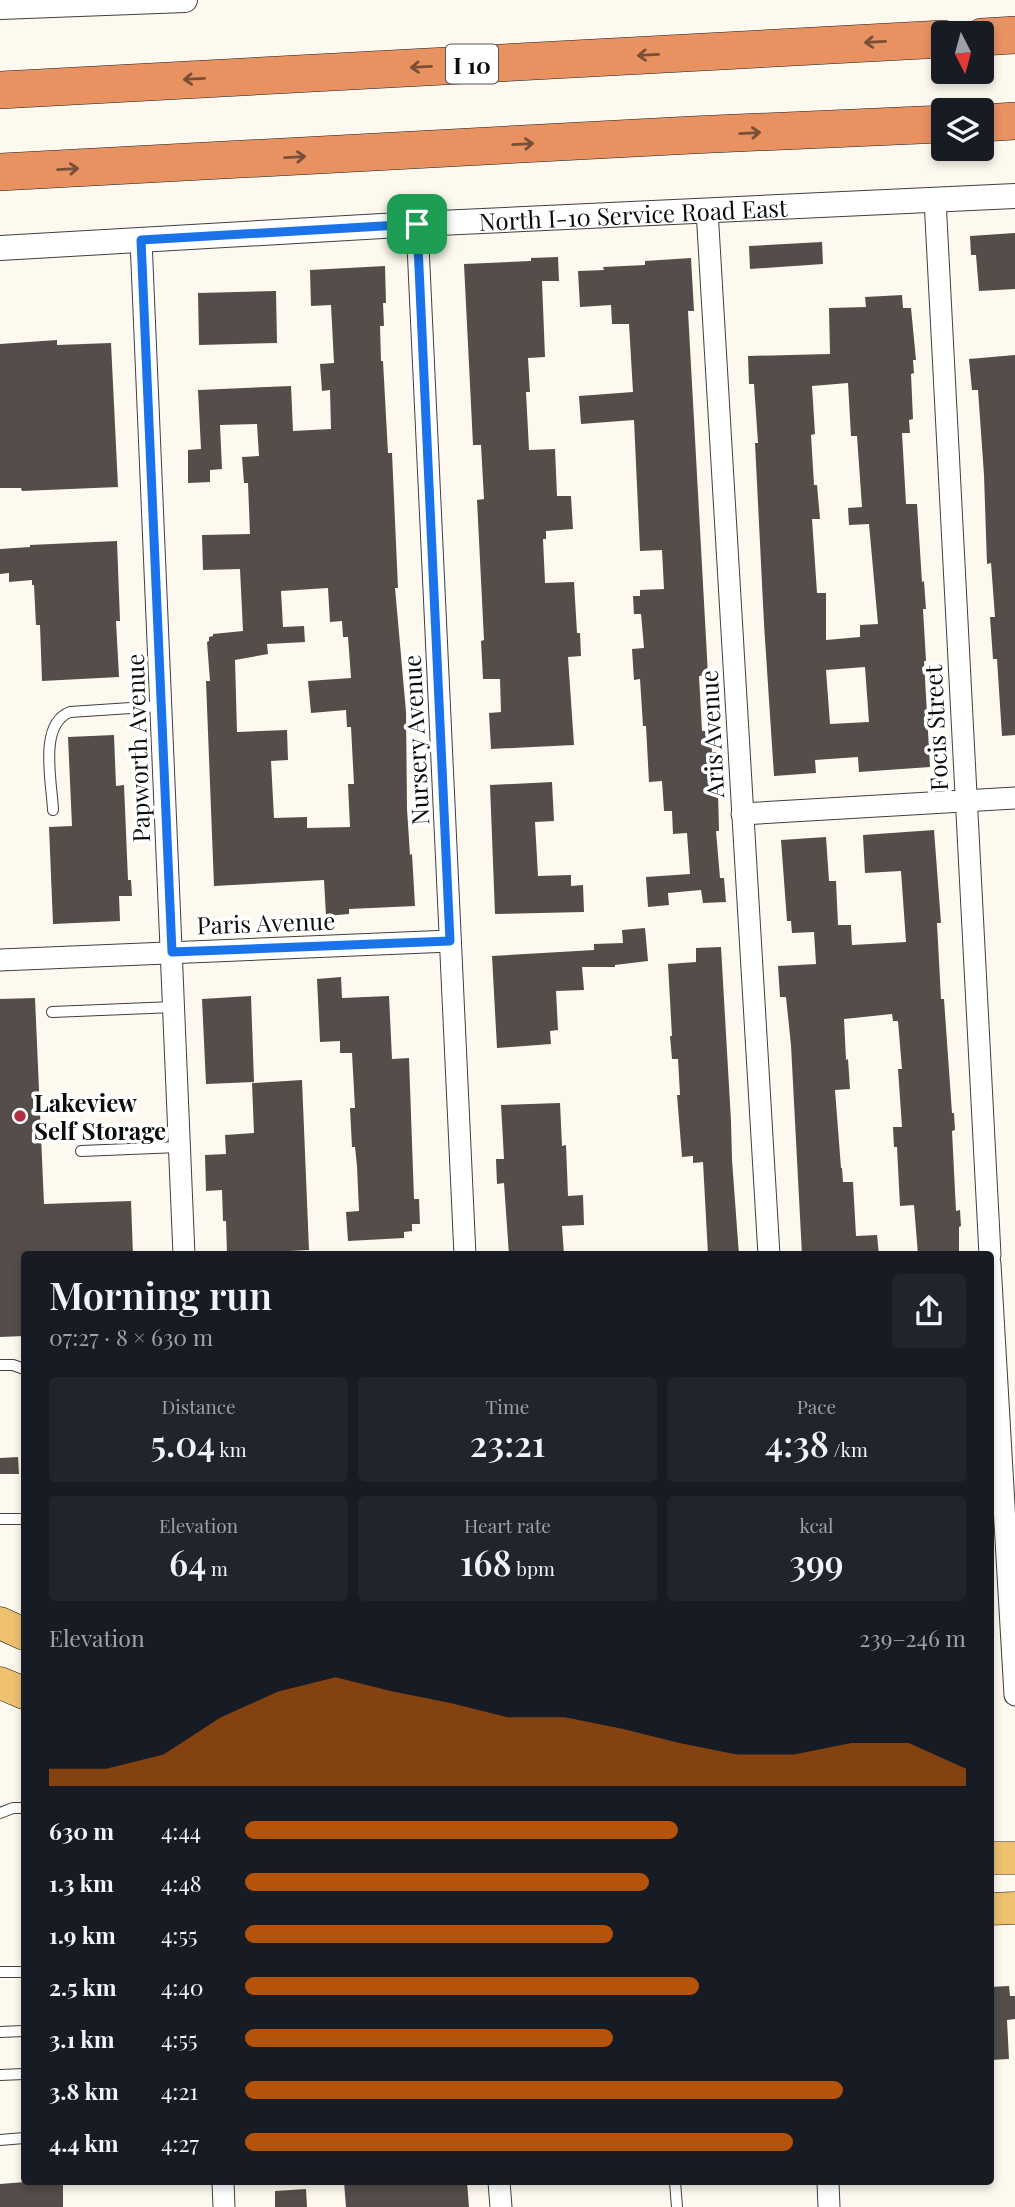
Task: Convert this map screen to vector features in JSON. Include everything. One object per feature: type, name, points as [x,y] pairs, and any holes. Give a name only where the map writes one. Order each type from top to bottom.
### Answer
[{"type":"highway","points":[[994,36],[1015,35]]},
{"type":"highway","name":"I 10","points":[[0,90],[931,40]]},
{"type":"highway","points":[[994,122],[1015,121]]},
{"type":"highway","points":[[0,172],[931,125]]},
{"type":"main road","points":[[0,1623],[21,1633]]},
{"type":"main road","points":[[0,1682],[21,1692]]},
{"type":"main road","points":[[994,1858],[1015,1858]]},
{"type":"main road","points":[[994,1909],[1015,1908]]},
{"type":"street","points":[[0,7],[185,0]]},
{"type":"street","name":"North I-10 Service Road East","points":[[0,248],[417,224],[1015,196]]},
{"type":"street","name":"Focis Street","points":[[935,200],[990,1251]]},
{"type":"street","name":"Aris Avenue","points":[[707,210],[769,1251]]},
{"type":"street","name":"Nursery Avenue","points":[[417,224],[465,1251]]},
{"type":"street","name":"Papworth Avenue","points":[[141,240],[184,1251]]},
{"type":"street","points":[[742,814],[1015,798]]},
{"type":"street","name":"Paris Avenue","points":[[0,960],[450,941]]},
{"type":"street","points":[[994,1302],[1007,1426],[1015,1695]]},
{"type":"street","points":[[223,2185],[224,2207]]},
{"type":"street","points":[[499,2185],[500,2207]]},
{"type":"street","points":[[828,2185],[830,2207]]},
{"type":"lane","points":[[53,810],[50,742],[52,727],[58,718],[70,712],[161,706]]},
{"type":"lane","points":[[52,1012],[174,1007]]},
{"type":"lane","points":[[81,1151],[180,1147]]},
{"type":"lane","points":[[0,1365],[21,1368]]},
{"type":"lane","points":[[0,1520],[21,1519]]},
{"type":"lane","points":[[0,1814],[13,1808],[21,1808]]},
{"type":"lane","points":[[0,1972],[21,1972]]},
{"type":"lane","points":[[0,2032],[21,2031]]},
{"type":"lane","points":[[0,2075],[21,2074]]},
{"type":"lane","points":[[0,2140],[21,2138]]},
{"type":"lane","points":[[675,2185],[677,2207]]},
{"type":"building","points":[[1015,233],[1015,289],[979,291],[976,255],[971,255],[970,236]]},
{"type":"building","points":[[822,242],[823,264],[750,269],[749,246]]},
{"type":"building","points":[[558,257],[559,281],[542,281],[545,357],[528,358],[530,392],[526,392],[529,450],[555,449],[557,496],[571,496],[573,529],[546,531],[546,539],[543,539],[545,583],[574,582],[581,656],[568,657],[574,745],[491,749],[489,713],[501,712],[500,679],[483,679],[481,641],[484,640],[477,500],[484,499],[481,445],[473,445],[464,264]]},
{"type":"building","points":[[691,258],[694,311],[688,311],[708,675],[699,676],[702,731],[711,731],[712,752],[717,752],[719,831],[716,831],[720,878],[724,878],[726,902],[703,903],[701,890],[668,893],[669,905],[648,907],[646,877],[690,874],[687,833],[673,834],[672,811],[664,811],[662,781],[649,782],[640,679],[634,680],[632,649],[644,648],[641,614],[634,614],[633,596],[640,596],[640,590],[664,589],[662,550],[640,551],[634,420],[581,424],[579,396],[633,392],[629,324],[612,324],[611,305],[580,307],[578,271],[645,265],[645,261]]},
{"type":"building","points":[[385,266],[386,303],[383,303],[384,326],[380,326],[381,361],[388,453],[392,453],[398,588],[395,588],[406,712],[407,809],[415,906],[349,909],[349,914],[326,916],[324,880],[214,886],[206,681],[210,681],[207,642],[213,634],[243,631],[240,569],[203,570],[202,535],[250,534],[248,483],[244,483],[242,457],[259,456],[257,424],[220,425],[222,469],[210,470],[210,482],[188,483],[188,450],[201,449],[198,390],[291,386],[293,431],[331,429],[330,390],[322,391],[320,364],[334,363],[331,305],[311,306],[310,270]],"holes":[[[328,588],[330,622],[342,621],[343,637],[348,637],[351,678],[308,681],[311,713],[346,710],[347,727],[351,727],[354,784],[348,784],[350,827],[307,828],[307,817],[274,818],[271,761],[288,760],[287,730],[237,732],[235,660],[268,654],[267,644],[305,642],[304,626],[283,627],[281,591]]]},
{"type":"building","points":[[276,291],[277,343],[199,345],[198,293]]},
{"type":"building","points":[[902,295],[903,308],[911,308],[916,360],[913,360],[914,373],[911,374],[913,419],[909,420],[910,433],[902,433],[906,504],[917,504],[922,582],[924,581],[924,661],[930,767],[859,772],[858,757],[815,760],[816,773],[774,776],[755,443],[758,443],[754,384],[749,384],[748,356],[830,354],[829,308],[866,307],[865,297]],"holes":[[[848,383],[851,436],[857,436],[862,507],[848,508],[849,525],[869,524],[878,624],[860,625],[860,637],[826,640],[826,593],[817,593],[812,519],[820,519],[817,485],[814,485],[812,386]],[[865,667],[869,722],[830,724],[826,670]]]},
{"type":"building","points":[[57,340],[57,345],[111,343],[118,487],[22,491],[21,488],[0,488],[0,344]]},
{"type":"building","points":[[1015,355],[1015,735],[1002,736],[997,659],[993,659],[990,617],[995,617],[991,563],[987,564],[978,390],[972,390],[969,359]]},
{"type":"building","points":[[117,541],[120,621],[116,621],[119,677],[42,681],[40,625],[36,625],[34,585],[32,580],[9,582],[9,573],[0,574],[0,549]]},
{"type":"building","points":[[114,735],[116,786],[124,785],[128,880],[131,880],[132,896],[119,896],[120,921],[53,924],[49,827],[72,826],[68,737]]},
{"type":"building","points":[[552,782],[554,821],[535,822],[538,876],[571,875],[571,886],[583,885],[584,912],[495,914],[490,785]]},
{"type":"building","points":[[934,830],[941,923],[937,923],[941,999],[944,999],[954,1113],[955,1130],[952,1131],[956,1211],[960,1210],[961,1226],[959,1251],[918,1251],[914,1205],[900,1206],[897,1147],[894,1147],[893,1127],[902,1127],[898,1069],[902,1069],[898,1021],[893,1021],[892,1014],[844,1019],[850,1089],[835,1090],[843,1182],[853,1182],[856,1236],[877,1235],[879,1251],[802,1251],[791,1045],[786,997],[780,997],[778,966],[816,964],[814,932],[792,933],[791,921],[787,921],[781,840],[826,837],[829,881],[836,881],[838,925],[851,925],[852,945],[906,942],[901,871],[865,873],[863,835]]},
{"type":"building","points":[[645,928],[648,961],[615,967],[582,967],[584,990],[556,991],[558,1030],[550,1031],[551,1044],[497,1048],[492,956],[594,950],[594,944],[623,943],[622,930]]},
{"type":"building","points":[[721,947],[739,1251],[708,1251],[703,1162],[693,1163],[693,1156],[682,1157],[677,1095],[680,1095],[678,1059],[672,1059],[670,1036],[668,964],[696,962],[696,948]]},
{"type":"building","points":[[341,977],[342,998],[389,996],[392,1059],[409,1058],[414,1199],[419,1199],[420,1224],[412,1224],[412,1231],[404,1232],[404,1238],[348,1241],[346,1212],[359,1211],[350,1108],[355,1108],[352,1053],[340,1053],[340,1041],[320,1042],[317,979]]},
{"type":"building","points":[[251,996],[254,1082],[206,1084],[202,999]]},
{"type":"building","points":[[35,998],[44,1204],[131,1201],[133,1251],[21,1251],[21,1336],[0,1337],[0,999]]},
{"type":"building","points":[[302,1080],[309,1250],[227,1251],[222,1190],[206,1191],[205,1155],[226,1154],[225,1135],[254,1133],[252,1083]]},
{"type":"building","points":[[560,1103],[562,1146],[566,1145],[568,1196],[583,1195],[584,1225],[562,1226],[564,1251],[509,1251],[504,1183],[497,1184],[496,1159],[504,1159],[501,1105]]},
{"type":"building","points":[[18,1457],[19,1474],[0,1474],[0,1458]]},
{"type":"building","points":[[1009,1986],[1010,1996],[1015,1996],[1015,2019],[1007,2020],[1009,2059],[994,2060],[994,1987]]},
{"type":"building","points":[[0,2184],[63,2185],[63,2207],[0,2207]]},
{"type":"building","points":[[344,2185],[467,2185],[469,2207],[346,2207]]},
{"type":"building","points":[[306,2189],[307,2207],[275,2207],[275,2191]]},
{"type":"place","name":"Lakeview Self Storage","points":[[20,1116]]},
{"type":"route","points":[[417,224],[450,941],[172,952],[141,240],[417,224]]}]
